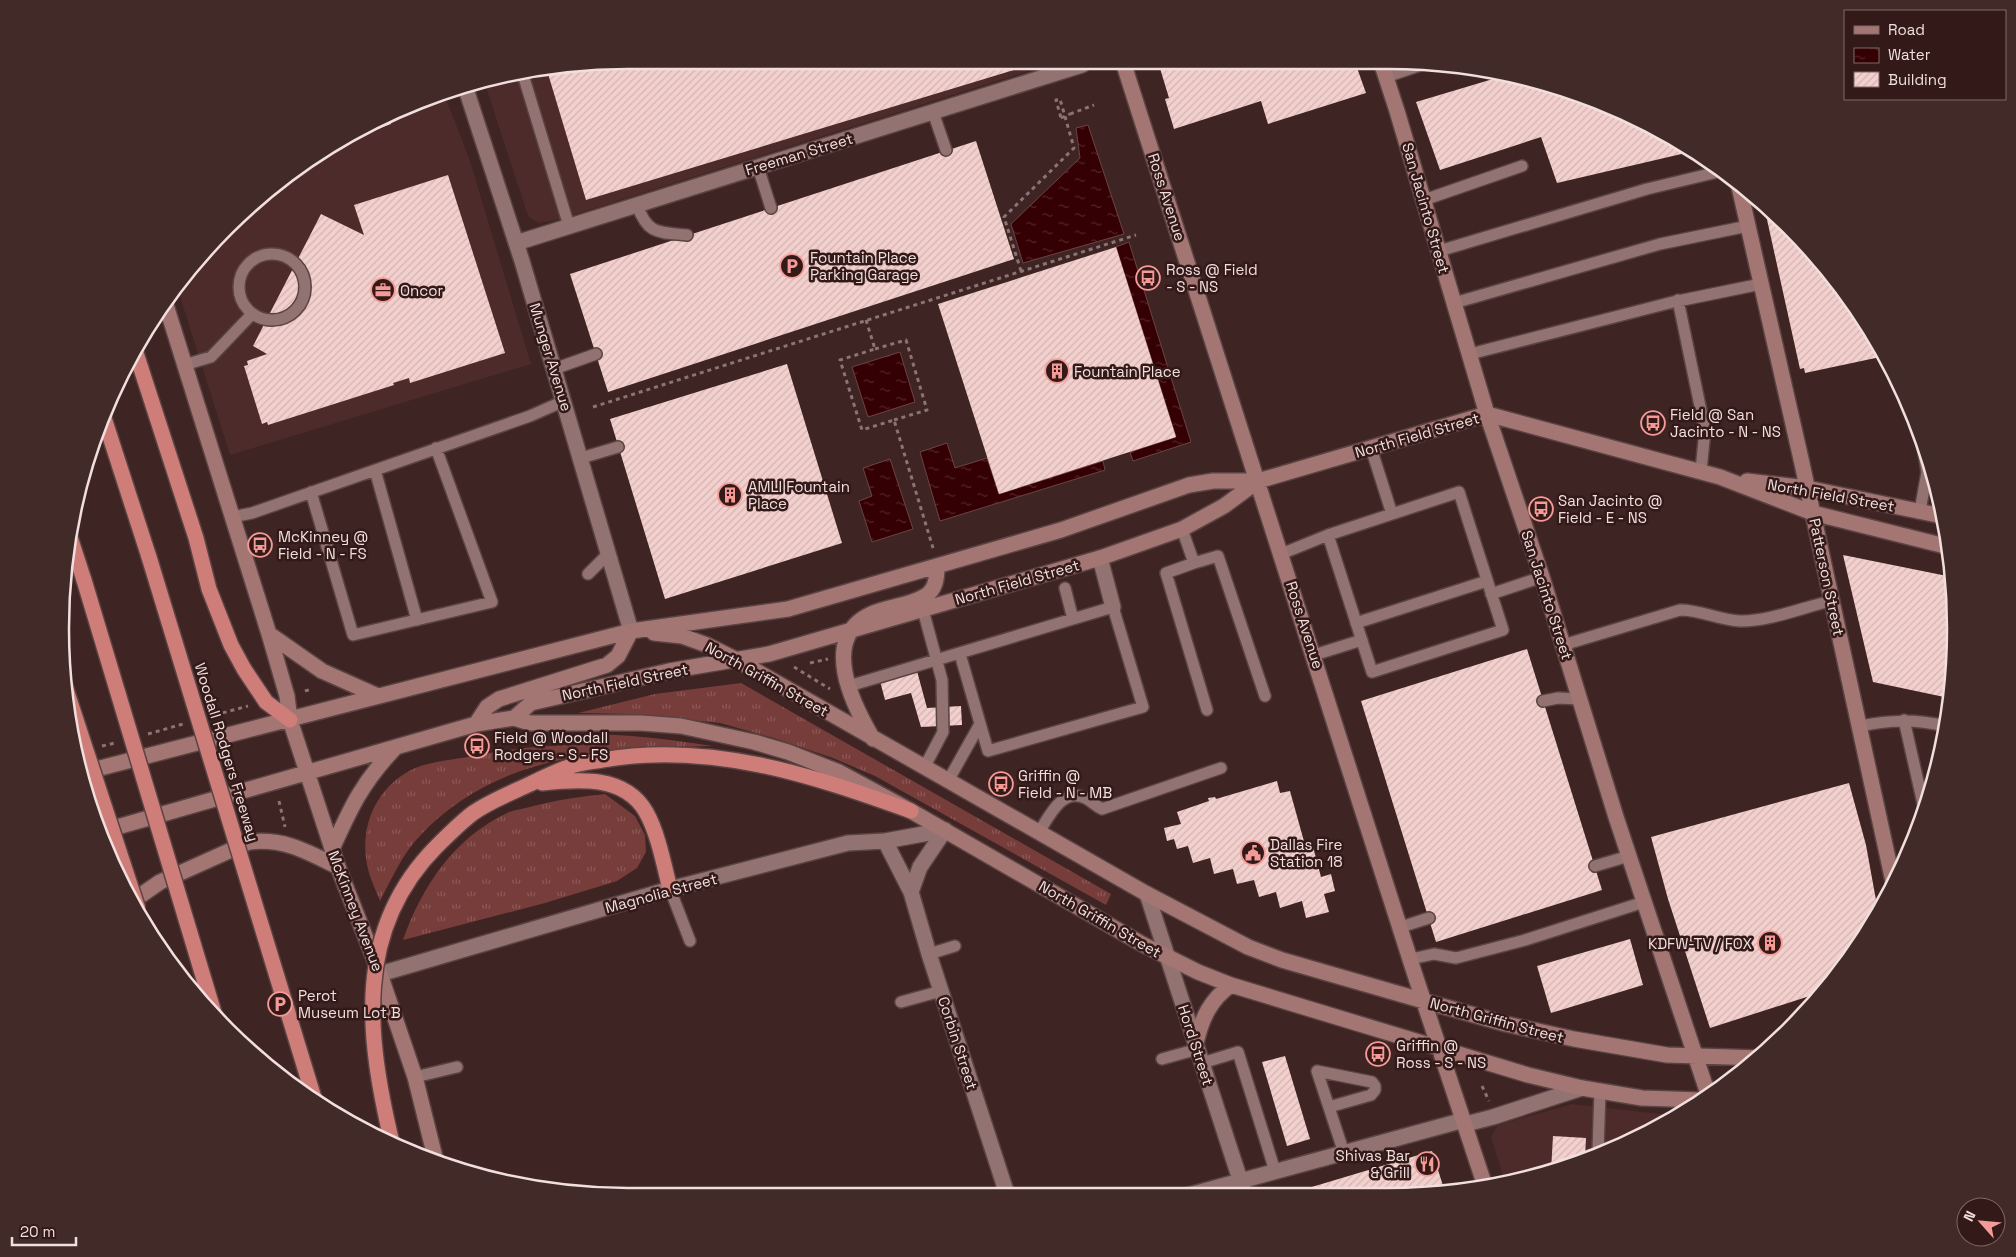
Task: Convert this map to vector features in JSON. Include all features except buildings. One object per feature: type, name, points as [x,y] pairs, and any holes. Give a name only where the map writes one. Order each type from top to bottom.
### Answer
[{"type":"highway","points":[[138,359],[196,538],[209,589],[231,645],[266,702],[290,720]]},
{"type":"highway","name":"Woodall Rodgers Freeway","points":[[107,426],[150,557],[311,1089]]},
{"type":"highway","points":[[75,551],[210,1000]]},
{"type":"highway","points":[[78,726],[129,881]]},
{"type":"highway","points":[[390,1135],[378,1066],[373,1011],[380,942],[393,906],[407,880],[449,834],[473,813],[568,767],[632,755],[688,755],[725,758],[784,769],[911,810]]},
{"type":"highway","points":[[530,784],[571,780],[595,781],[619,787],[635,798],[646,812],[670,889]]},
{"type":"main road","name":"Ross Avenue","points":[[1125,69],[1483,1179]]},
{"type":"main road","name":"San Jacinto Street","points":[[1384,71],[1487,414],[1542,578],[1629,856],[1706,1088]]},
{"type":"main road","name":"Patterson Street","points":[[1741,195],[1813,513],[1891,873]]},
{"type":"main road","points":[[167,312],[269,634],[287,696],[290,720]]},
{"type":"main road","name":"North Field Street","points":[[88,771],[631,631],[788,609],[1061,530],[1189,486],[1213,481],[1258,481],[1487,414],[1701,471],[1813,513],[1940,544]]},
{"type":"main road","name":"North Field Street","points":[[1720,477],[1807,488],[1935,514]]},
{"type":"main road","name":"North Field Street","points":[[514,718],[531,703],[669,671],[769,654],[1100,558],[1182,529],[1224,506],[1258,481]]},
{"type":"main road","points":[[874,740],[858,712],[849,686],[843,655],[846,642],[852,630],[871,614],[926,596],[934,587],[937,577],[937,566]]},
{"type":"main road","points":[[476,724],[487,707],[499,699],[591,671],[612,662],[618,656],[631,631]]},
{"type":"main road","name":"North Griffin Street","points":[[631,631],[682,636],[707,645],[737,660],[874,740],[1147,894],[1248,948],[1282,960],[1424,1001],[1506,1024],[1574,1040],[1667,1055],[1747,1058]]},
{"type":"main road","points":[[269,634],[322,671],[378,696]]},
{"type":"main road","points":[[106,830],[476,724],[514,718]]},
{"type":"main road","name":"North Griffin Street","points":[[514,718],[530,723],[641,723],[681,726],[754,742],[788,752],[839,772],[911,810],[1167,958],[1231,985],[1528,1074],[1582,1088],[1642,1098],[1689,1100]]},
{"type":"main road","name":"McKinney Avenue","points":[[290,720],[338,867],[380,974],[415,1077],[434,1154]]},
{"type":"main road","points":[[332,849],[352,804],[361,789],[394,748]]},
{"type":"main road","points":[[138,897],[160,882],[249,842],[265,840],[284,842],[338,867]]},
{"type":"main road","points":[[1199,1052],[1201,1021],[1219,993],[1231,985]]},
{"type":"street","name":"Freeman Street","points":[[516,243],[1069,69]]},
{"type":"street","name":"Munger Avenue","points":[[467,93],[516,243],[631,631]]},
{"type":"street","points":[[1100,558],[1113,607]]},
{"type":"street","points":[[911,892],[920,867],[945,830]]},
{"type":"street","name":"Magnolia Street","points":[[380,974],[670,889],[848,843],[885,841],[945,830]]},
{"type":"street","name":"Corbin Street","points":[[885,841],[911,892],[1004,1188]]},
{"type":"street","name":"Hord Street","points":[[1147,894],[1242,1188]]},
{"type":"street","points":[[1242,1188],[1276,1171],[1465,1122],[1493,1117],[1582,1088]]},
{"type":"lane","points":[[524,79],[569,226]]},
{"type":"lane","points":[[933,112],[946,150]]},
{"type":"lane","points":[[1424,200],[1522,166]]},
{"type":"lane","points":[[758,167],[771,208]]},
{"type":"lane","points":[[1439,251],[1647,189],[1713,173]]},
{"type":"lane","points":[[637,205],[643,221],[652,229],[664,233],[687,235]]},
{"type":"lane","points":[[1454,303],[1660,244],[1748,226]]},
{"type":"lane","points":[[274,254],[283,256],[293,262],[300,270],[304,281],[301,303],[294,312],[279,319],[262,319],[252,314],[241,299],[239,290],[243,272],[248,264],[256,258],[274,254]]},
{"type":"lane","points":[[1470,354],[1678,300],[1761,284]]},
{"type":"lane","points":[[1678,300],[1705,430],[1701,471]]},
{"type":"lane","points":[[184,365],[211,357],[252,314]]},
{"type":"lane","points":[[554,369],[596,354]]},
{"type":"lane","points":[[232,517],[252,512],[530,416],[564,401]]},
{"type":"lane","points":[[581,458],[618,447]]},
{"type":"lane","points":[[311,492],[353,635],[492,602],[436,448]]},
{"type":"lane","points":[[1371,448],[1392,514]]},
{"type":"lane","points":[[375,470],[417,620]]},
{"type":"lane","points":[[1920,511],[1926,477]]},
{"type":"lane","points":[[1281,554],[1328,535],[1459,492],[1503,630],[1372,672],[1328,535]]},
{"type":"lane","points":[[1182,529],[1194,563]]},
{"type":"lane","points":[[588,574],[609,553]]},
{"type":"lane","points":[[1208,710],[1166,573],[1218,556],[1265,696]]},
{"type":"lane","points":[[1491,594],[1542,578]]},
{"type":"lane","points":[[1356,623],[1487,581]]},
{"type":"lane","points":[[1065,588],[1073,619]]},
{"type":"lane","points":[[1563,645],[1680,610],[1694,610],[1726,620],[1755,620],[1831,601]]},
{"type":"lane","points":[[849,686],[1113,607],[1143,707],[988,751],[960,654]]},
{"type":"lane","points":[[923,610],[942,680],[943,732],[924,768]]},
{"type":"lane","points":[[1314,655],[1362,640]]},
{"type":"lane","points":[[1543,701],[1558,698],[1579,698]]},
{"type":"lane","points":[[1860,726],[1884,721],[1904,720],[1938,724]]},
{"type":"lane","points":[[1904,720],[1921,796]]},
{"type":"lane","points":[[948,781],[980,724]]},
{"type":"lane","points":[[1039,832],[1056,805],[1070,797],[1086,798],[1102,809],[1221,768]]},
{"type":"lane","points":[[1595,866],[1629,856]]},
{"type":"lane","points":[[670,889],[690,941]]},
{"type":"lane","points":[[1411,958],[1434,954],[1456,958],[1525,940],[1644,902]]},
{"type":"lane","points":[[1401,927],[1429,918]]},
{"type":"lane","points":[[930,954],[955,946]]},
{"type":"lane","points":[[901,1002],[942,991]]},
{"type":"lane","points":[[1162,1059],[1199,1052],[1238,1052],[1276,1171]]},
{"type":"lane","points":[[415,1077],[457,1067]]},
{"type":"lane","points":[[1329,1107],[1371,1095],[1375,1090],[1375,1086],[1372,1082],[1317,1071],[1344,1153]]},
{"type":"lane","points":[[1598,1147],[1600,1091]]},
{"type":"path","points":[[1021,272],[1004,217],[1074,148],[1074,138],[1060,99],[1056,100],[1061,118],[1070,114],[1094,105]]},
{"type":"path","points":[[593,408],[1136,235]]},
{"type":"path","points":[[866,320],[875,349]]},
{"type":"path","points":[[906,340],[927,410],[894,420],[862,430],[840,360],[906,340]]},
{"type":"path","points":[[894,420],[937,566]]},
{"type":"path","points":[[834,657],[794,667],[835,692]]},
{"type":"path","points":[[305,691],[312,689]]},
{"type":"path","points":[[210,717],[249,706]]},
{"type":"path","points":[[144,735],[191,722]]},
{"type":"path","points":[[96,748],[124,740]]},
{"type":"path","points":[[278,801],[285,824],[285,832]]},
{"type":"path","points":[[1482,1086],[1491,1106]]},
{"type":"shaded area","points":[[1034,69],[557,220],[539,223],[530,218],[486,88],[555,74],[592,70]]},
{"type":"shaded area","points":[[446,99],[469,158],[531,364],[230,455],[179,295],[208,259],[233,233],[288,184],[318,163],[381,126]]},
{"type":"shaded area","points":[[1572,1104],[1664,1114],[1602,1146],[1567,1159],[1503,1176],[1491,1137],[1498,1125]]},
{"type":"green space","points":[[741,683],[1111,894],[1106,905],[875,776],[833,758],[774,738],[720,723],[630,714],[578,713],[655,694]]},
{"type":"green space","points":[[583,734],[648,737],[712,746],[632,750],[592,754],[554,761],[516,773],[481,789],[448,810],[417,839],[401,861],[380,901],[370,876],[365,846],[370,816],[385,791],[396,780],[409,771],[423,765],[438,762],[525,748],[583,745]]},
{"type":"green space","points":[[605,794],[635,816],[645,835],[646,852],[637,868],[617,881],[545,903],[403,940],[420,901],[442,866],[456,850],[488,823],[515,810]]},
{"type":"water","points":[[1088,125],[1124,234],[1023,263],[1011,224],[1080,158],[1076,128]]},
{"type":"water","points":[[1129,242],[1191,442],[1133,461],[1130,452],[1176,437],[1116,247]]},
{"type":"water","points":[[900,352],[915,402],[868,417],[852,367]]},
{"type":"water","points":[[947,443],[955,468],[987,458],[999,494],[1103,461],[1105,470],[940,521],[920,452]]},
{"type":"water","points":[[890,459],[913,529],[872,542],[859,501],[872,496],[863,468]]},
{"type":"place","name":"Fountain Place Parking Garage","points":[[792,266]]},
{"type":"place","name":"Ross @ Field - S - NS","points":[[1148,278]]},
{"type":"place","name":"Oncor","points":[[383,290]]},
{"type":"place","name":"Fountain Place","points":[[1057,371]]},
{"type":"place","name":"Field @ San Jacinto - N - NS","points":[[1653,423]]},
{"type":"place","name":"AMLI Fountain Place","points":[[730,495]]},
{"type":"place","name":"San Jacinto @ Field - E - NS","points":[[1541,509]]},
{"type":"place","name":"McKinney @ Field - N - FS","points":[[260,545]]},
{"type":"place","name":"Field @ Woodall Rodgers - S - FS","points":[[477,746]]},
{"type":"place","name":"Griffin @ Field - N - MB","points":[[1001,784]]},
{"type":"place","name":"Dallas Fire Station 18","points":[[1253,853]]},
{"type":"place","name":"KDFW-TV / FOX","points":[[1770,943]]},
{"type":"place","name":"Perot Museum Lot B","points":[[280,1004]]},
{"type":"place","name":"Griffin @ Ross - S - NS","points":[[1378,1054]]},
{"type":"place","name":"Shivas Bar & Grill","points":[[1427,1164]]}]
